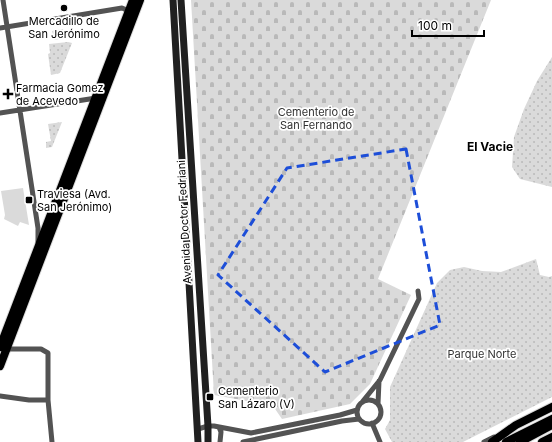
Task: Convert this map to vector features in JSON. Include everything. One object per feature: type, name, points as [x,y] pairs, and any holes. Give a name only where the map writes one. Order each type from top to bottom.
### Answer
[{"type":"main road","points":[[0,366],[3,348],[38,247],[133,0]]},
{"type":"main road","points":[[3,348],[44,231],[140,0]]},
{"type":"main road","name":"Avenida Doctor Fedriani","points":[[173,0],[198,442]]},
{"type":"main road","name":"Avenida Doctor Fedriani","points":[[181,0],[208,442]]},
{"type":"main road","points":[[492,442],[516,425],[552,407]]},
{"type":"main road","points":[[506,442],[552,419]]},
{"type":"main road","points":[[520,442],[552,426]]},
{"type":"main road","points":[[542,442],[552,437]]},
{"type":"street","points":[[3,0],[20,110],[44,231]]},
{"type":"street","points":[[0,28],[122,8],[129,11]]},
{"type":"street","points":[[0,113],[96,98]]},
{"type":"street","points":[[380,380],[378,404],[381,411],[380,415],[378,419],[372,423],[365,423],[359,419],[357,410],[360,403],[380,380],[419,299],[418,291]]},
{"type":"street","points":[[3,348],[41,349],[48,353],[48,400],[52,442]]},
{"type":"street","points":[[0,396],[29,400],[48,400]]},
{"type":"street","points":[[363,401],[371,400],[378,404]]},
{"type":"street","points":[[198,429],[208,426],[251,433],[357,410]]},
{"type":"street","points":[[243,442],[342,421],[359,419]]},
{"type":"street","points":[[372,423],[380,442]]},
{"type":"street","points":[[484,442],[516,425]]},
{"type":"street","points":[[219,427],[220,442]]},
{"type":"street","points":[[243,442],[251,433]]},
{"type":"highlighted area","points":[[406,149],[440,325],[325,372],[218,275],[287,168]]},
{"type":"green space","name":"Cementerio de San Fernando","points":[[191,0],[491,0],[378,279],[411,295],[370,384],[350,404],[282,419],[273,406],[214,395]]},
{"type":"green space","points":[[63,29],[65,38],[54,40],[52,31]]},
{"type":"green space","points":[[72,43],[60,73],[51,75],[48,54],[50,53],[49,44]]},
{"type":"green space","points":[[552,57],[552,187],[520,179],[512,167],[514,137],[524,109],[537,81]]},
{"type":"green space","points":[[62,122],[52,147],[46,148],[46,142],[51,141],[48,124]]},
{"type":"green space","points":[[23,188],[29,225],[20,222],[18,226],[4,219],[5,215],[1,191]]},
{"type":"green space","name":"Parque Norte","points":[[536,259],[540,275],[549,277],[552,276],[552,397],[463,442],[392,442],[385,429],[390,420],[390,387],[437,283],[450,270],[464,267],[482,271],[501,272]]},
{"type":"place","name":"Mercadillo de San Jerónimo","points":[[64,8]]},
{"type":"place","name":"Farmacia Gomez de Acevedo","points":[[8,94]]},
{"type":"place","name":"Traviesa (Avd. San Jerónimo)","points":[[29,200]]},
{"type":"place","name":"Cementerio San Lázaro (V)","points":[[210,397]]},
{"type":"district","name":"El Vacie","points":[[490,147]]}]
